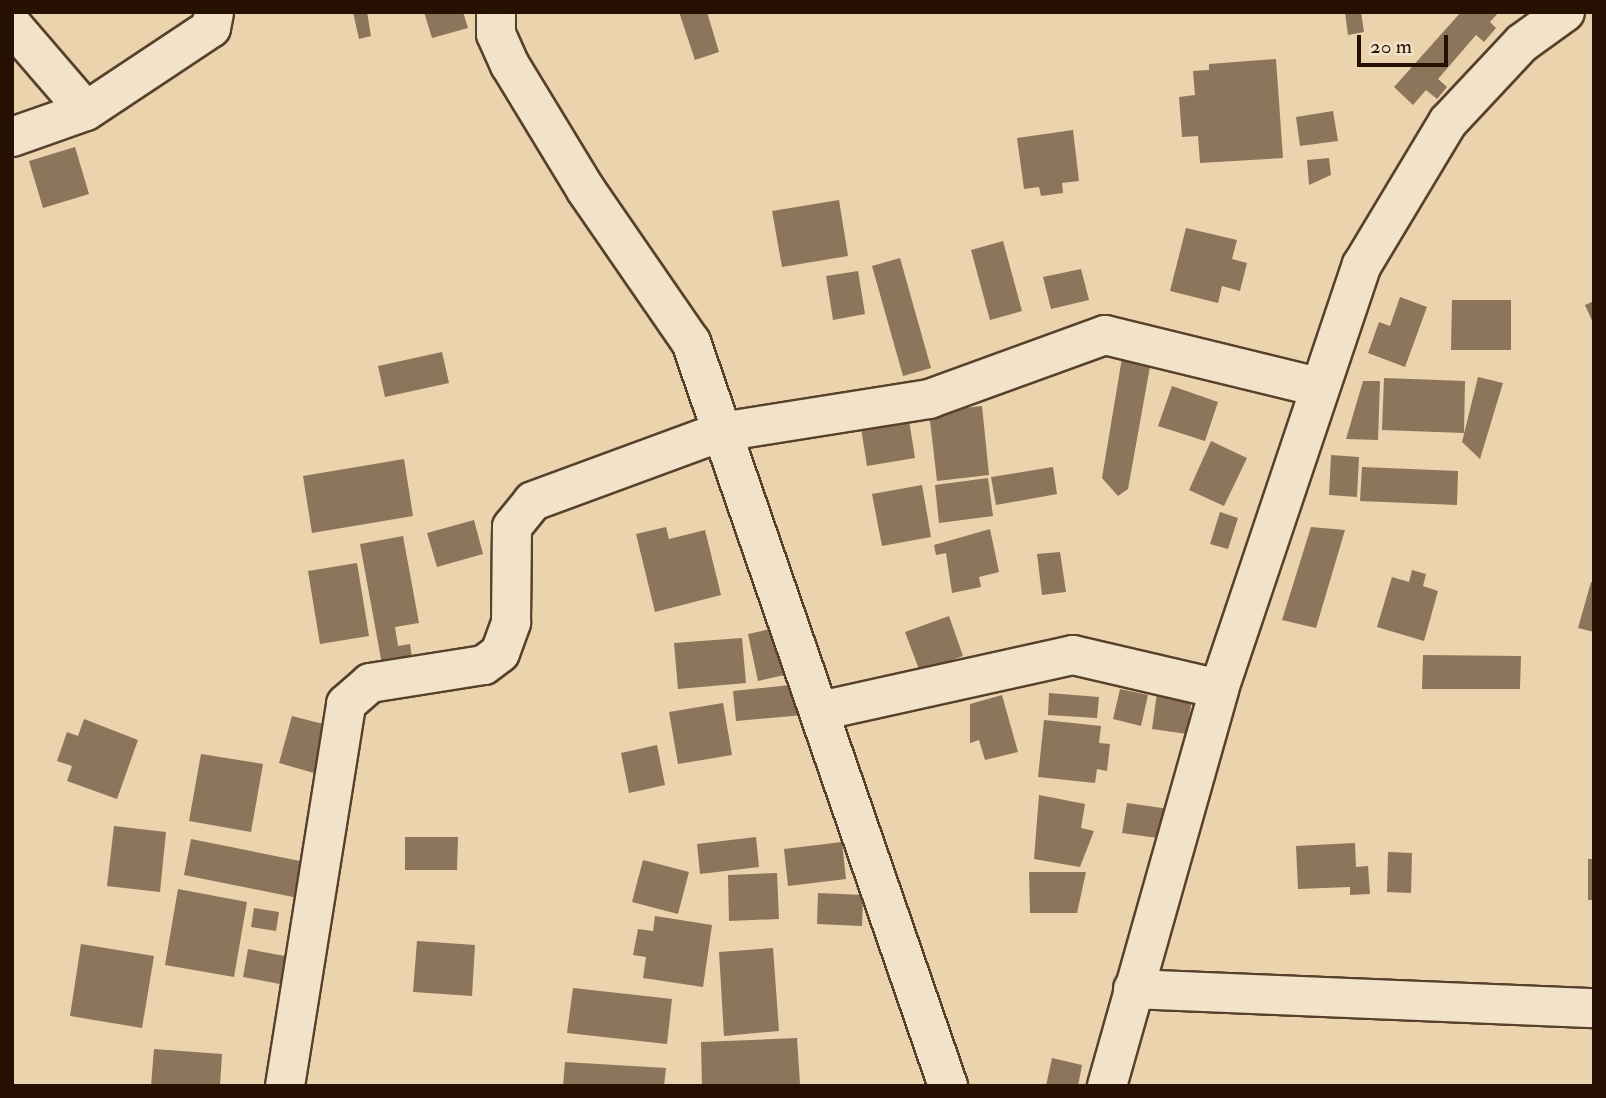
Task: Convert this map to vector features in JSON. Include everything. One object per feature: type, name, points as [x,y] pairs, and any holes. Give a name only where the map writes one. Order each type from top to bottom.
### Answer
[{"type":"street","points":[[12,137],[86,111],[211,28],[214,12]]},
{"type":"street","points":[[496,12],[496,34],[510,65],[586,190],[691,342],[948,1086]]},
{"type":"street","points":[[1107,1086],[1219,689],[1362,265],[1395,203],[1483,82],[1565,12]]},
{"type":"street","points":[[12,25],[86,111]]},
{"type":"street","points":[[285,1086],[346,704],[370,683],[484,665],[500,653],[511,622],[512,527],[533,500],[721,432],[929,399],[1105,335],[1319,387]]},
{"type":"street","points":[[820,711],[1073,655],[1219,689]]},
{"type":"street","points":[[1133,989],[1594,1007]]},
{"type":"building","points":[[353,12],[367,12],[371,36],[359,39]]},
{"type":"building","points":[[424,12],[463,12],[468,28],[432,38]]},
{"type":"building","points":[[679,12],[707,12],[719,52],[695,60]]},
{"type":"building","points":[[1345,12],[1361,12],[1364,32],[1348,35]]},
{"type":"building","points":[[1461,12],[1499,12],[1490,22],[1496,28],[1484,42],[1476,35],[1438,79],[1447,87],[1437,99],[1426,90],[1413,105],[1394,87]]},
{"type":"building","points":[[1276,59],[1283,158],[1200,163],[1198,136],[1182,137],[1179,97],[1195,95],[1193,71],[1209,70],[1209,64]]},
{"type":"building","points":[[1333,111],[1338,141],[1300,146],[1296,117]]},
{"type":"building","points":[[1073,130],[1079,181],[1062,183],[1063,193],[1041,196],[1039,187],[1024,189],[1017,138]]},
{"type":"building","points":[[75,147],[89,194],[43,208],[29,161]]},
{"type":"building","points":[[1329,158],[1331,175],[1309,185],[1307,160]]},
{"type":"building","points":[[839,200],[848,256],[782,267],[772,211]]},
{"type":"building","points":[[1186,228],[1237,240],[1232,259],[1247,263],[1240,291],[1222,286],[1218,303],[1170,291]]},
{"type":"building","points":[[1003,241],[1022,311],[990,320],[971,250]]},
{"type":"building","points":[[900,258],[931,368],[903,376],[872,266]]},
{"type":"building","points":[[1081,269],[1089,300],[1051,309],[1043,277]]},
{"type":"building","points":[[858,271],[865,314],[833,320],[826,276]]},
{"type":"building","points":[[1400,297],[1427,307],[1405,367],[1368,353],[1379,322],[1390,326]]},
{"type":"building","points":[[1452,300],[1511,300],[1511,350],[1451,350]]},
{"type":"building","points":[[1594,301],[1594,325],[1585,305]]},
{"type":"building","points":[[442,352],[449,383],[385,397],[378,366]]},
{"type":"building","points":[[1122,358],[1151,361],[1128,489],[1118,496],[1102,478]]},
{"type":"building","points":[[1478,377],[1503,383],[1480,459],[1462,442]]},
{"type":"building","points":[[1384,378],[1465,381],[1464,433],[1382,430]]},
{"type":"building","points":[[1363,381],[1380,381],[1378,440],[1346,439]]},
{"type":"building","points":[[1172,386],[1218,402],[1205,441],[1158,426]]},
{"type":"building","points":[[982,406],[989,475],[937,481],[929,412]]},
{"type":"building","points":[[909,420],[915,458],[867,466],[861,428]]},
{"type":"building","points":[[1211,441],[1247,458],[1224,506],[1189,490]]},
{"type":"building","points":[[1331,455],[1359,457],[1357,497],[1329,495]]},
{"type":"building","points":[[404,459],[413,516],[312,533],[303,476]]},
{"type":"building","points":[[1053,467],[1057,494],[996,505],[991,477]]},
{"type":"building","points":[[1362,467],[1458,471],[1457,505],[1360,501]]},
{"type":"building","points":[[988,478],[993,516],[939,523],[935,485]]},
{"type":"building","points":[[922,485],[931,537],[882,546],[872,494]]},
{"type":"building","points":[[1220,512],[1238,518],[1228,549],[1210,544]]},
{"type":"building","points":[[474,520],[483,554],[437,567],[427,533]]},
{"type":"building","points":[[666,527],[669,539],[705,530],[721,595],[655,612],[636,534]]},
{"type":"building","points":[[1311,527],[1345,530],[1316,628],[1282,620]]},
{"type":"building","points":[[990,529],[999,572],[979,577],[981,587],[952,593],[946,553],[936,555],[934,545]]},
{"type":"building","points":[[403,536],[419,623],[395,627],[398,646],[410,644],[413,664],[383,670],[360,544]]},
{"type":"building","points":[[1060,552],[1066,592],[1042,595],[1037,554]]},
{"type":"building","points":[[357,563],[369,636],[320,644],[308,571]]},
{"type":"building","points":[[1412,570],[1426,574],[1423,586],[1438,591],[1424,641],[1377,627],[1392,577],[1409,582]]},
{"type":"building","points":[[1591,582],[1594,582],[1594,632],[1578,628]]},
{"type":"building","points":[[949,616],[963,656],[920,672],[905,632]]},
{"type":"building","points":[[779,627],[789,674],[758,681],[748,634]]},
{"type":"building","points":[[742,638],[746,683],[678,689],[674,643]]},
{"type":"building","points":[[1423,655],[1521,656],[1520,689],[1422,689]]},
{"type":"building","points":[[800,684],[803,715],[736,721],[733,691]]},
{"type":"building","points":[[1120,689],[1148,695],[1141,726],[1113,719]]},
{"type":"building","points":[[1049,693],[1099,697],[1097,718],[1048,715]]},
{"type":"building","points":[[1157,693],[1192,698],[1187,734],[1152,729]]},
{"type":"building","points":[[1002,695],[1018,752],[985,760],[979,740],[970,743],[970,704]]},
{"type":"building","points":[[723,703],[732,755],[678,764],[669,712]]},
{"type":"building","points":[[292,716],[327,725],[314,773],[279,763]]},
{"type":"building","points":[[84,719],[138,740],[117,799],[67,781],[72,766],[57,761],[67,732],[78,736]]},
{"type":"building","points":[[1044,720],[1101,726],[1099,743],[1110,744],[1107,771],[1097,769],[1095,783],[1038,777]]},
{"type":"building","points":[[657,745],[665,785],[629,793],[621,753]]},
{"type":"building","points":[[201,754],[263,764],[251,832],[189,821]]},
{"type":"building","points":[[1039,795],[1085,804],[1081,828],[1094,831],[1080,867],[1034,859]]},
{"type":"building","points":[[1127,803],[1176,810],[1172,840],[1122,833]]},
{"type":"building","points":[[114,826],[166,832],[160,892],[107,886]]},
{"type":"building","points":[[405,837],[458,837],[457,870],[405,870]]},
{"type":"building","points":[[756,837],[759,867],[700,874],[697,844]]},
{"type":"building","points":[[191,839],[310,863],[303,899],[184,875]]},
{"type":"building","points":[[842,842],[846,879],[788,886],[784,849]]},
{"type":"building","points":[[1355,843],[1356,867],[1368,866],[1370,894],[1350,895],[1350,887],[1298,889],[1296,846]]},
{"type":"building","points":[[1388,852],[1412,853],[1411,893],[1387,892]]},
{"type":"building","points":[[1588,859],[1594,859],[1594,900],[1588,900]]},
{"type":"building","points":[[643,860],[689,872],[678,914],[632,902]]},
{"type":"building","points":[[1029,872],[1086,872],[1077,913],[1030,913]]},
{"type":"building","points":[[777,873],[779,919],[729,921],[728,875]]},
{"type":"building","points":[[178,889],[247,902],[234,977],[165,965]]},
{"type":"building","points":[[818,893],[863,895],[862,926],[817,924]]},
{"type":"building","points":[[254,908],[279,912],[276,931],[251,927]]},
{"type":"building","points":[[655,916],[712,925],[703,987],[643,978],[646,957],[633,955],[638,929],[653,931]]},
{"type":"building","points":[[417,941],[475,945],[472,996],[413,992]]},
{"type":"building","points":[[81,944],[154,956],[142,1028],[70,1016]]},
{"type":"building","points":[[773,948],[779,1031],[724,1036],[719,952]]},
{"type":"building","points":[[248,949],[290,957],[285,985],[243,977]]},
{"type":"building","points":[[573,988],[672,999],[667,1044],[567,1033]]},
{"type":"building","points":[[797,1038],[800,1084],[702,1086],[701,1042]]},
{"type":"building","points":[[154,1049],[222,1054],[220,1086],[151,1086]]},
{"type":"building","points":[[1052,1058],[1082,1065],[1078,1086],[1046,1086]]},
{"type":"building","points":[[565,1062],[666,1068],[664,1086],[563,1086]]}]
